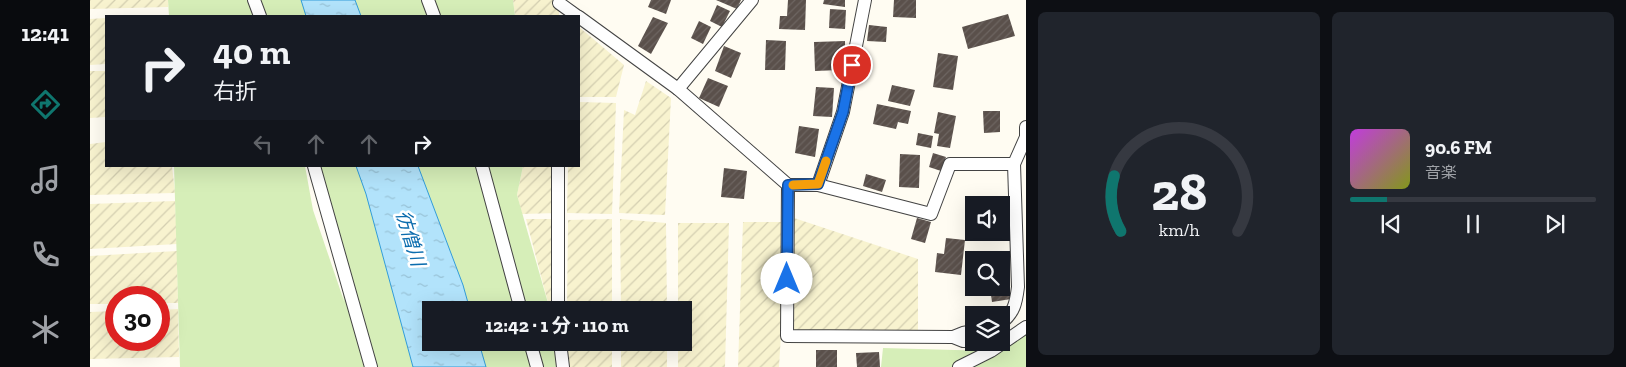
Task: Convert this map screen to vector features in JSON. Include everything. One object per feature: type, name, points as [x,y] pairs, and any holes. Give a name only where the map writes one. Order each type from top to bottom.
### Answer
[{"type":"street","points":[[254,0],[260,15]]},
{"type":"street","points":[[428,0],[434,15]]},
{"type":"street","points":[[678,88],[752,0]]},
{"type":"street","points":[[818,184],[843,112],[865,0]]},
{"type":"street","points":[[559,6],[575,15]]},
{"type":"street","points":[[580,18],[678,88],[788,185],[818,184],[931,214],[950,164],[1014,164]]},
{"type":"street","points":[[1010,314],[1017,299],[1018,287],[1014,164],[1026,137],[1026,126]]},
{"type":"street","points":[[314,167],[370,367]]},
{"type":"street","points":[[482,167],[520,301]]},
{"type":"street","points":[[558,167],[558,301]]},
{"type":"street","points":[[788,185],[787,336],[953,337],[965,333]]},
{"type":"street","points":[[1010,337],[1026,327]]},
{"type":"street","points":[[953,337],[965,341]]},
{"type":"street","points":[[533,351],[537,367]]},
{"type":"street","points":[[561,351],[563,367]]},
{"type":"street","points":[[959,367],[991,351]]},
{"type":"shaded area","points":[[90,0],[168,0],[168,7],[90,9]]},
{"type":"shaded area","points":[[513,0],[559,0],[559,15],[515,15]]},
{"type":"shaded area","points":[[105,18],[105,64],[90,65],[90,19]]},
{"type":"shaded area","points":[[580,28],[624,65],[616,97],[580,97]]},
{"type":"shaded area","points":[[90,71],[105,71],[105,117],[90,118]]},
{"type":"shaded area","points":[[646,81],[671,98],[665,215],[619,213],[624,110],[635,115]]},
{"type":"shaded area","points":[[580,102],[616,103],[612,214],[567,213],[568,167],[580,167]]},
{"type":"shaded area","points":[[105,142],[105,167],[172,167],[175,193],[90,195],[90,144]]},
{"type":"shaded area","points":[[523,167],[558,167],[558,213],[522,214],[517,195]]},
{"type":"shaded area","points":[[175,201],[177,244],[90,249],[90,204]]},
{"type":"shaded area","points":[[788,216],[918,259],[918,337],[787,336],[787,236],[779,367],[738,367],[743,222],[787,222]]},
{"type":"shaded area","points":[[526,219],[558,219],[553,301],[548,301]]},
{"type":"shaded area","points":[[612,219],[612,301],[567,301],[568,220]]},
{"type":"shaded area","points":[[620,219],[666,223],[667,301],[621,301]]},
{"type":"shaded area","points":[[678,223],[729,223],[725,367],[678,367],[678,351],[692,351],[692,301],[678,301]]},
{"type":"shaded area","points":[[177,251],[178,303],[170,303],[170,286],[105,286],[105,304],[90,304],[90,256]]},
{"type":"shaded area","points":[[170,309],[178,309],[179,357],[90,359],[90,312],[105,311],[105,351],[170,351]]},
{"type":"shaded area","points":[[568,351],[612,351],[612,367],[569,367]]},
{"type":"shaded area","points":[[621,351],[667,351],[667,367],[621,367]]},
{"type":"green space","points":[[168,0],[513,0],[515,15],[169,15]]},
{"type":"green space","points":[[174,167],[305,167],[313,210],[344,301],[337,248],[309,167],[523,167],[517,195],[547,301],[422,301],[422,351],[558,351],[561,367],[180,367]]},
{"type":"green space","points":[[1026,324],[1026,367],[881,367],[883,348],[1010,351],[1010,336]]},
{"type":"water","points":[[301,0],[355,0],[361,15],[306,15]]},
{"type":"water","name":"彷僧川","points":[[356,167],[418,167],[467,301],[422,301],[422,351],[481,351],[486,367],[413,367],[366,194]]},
{"type":"building","points":[[651,0],[671,0],[666,14],[648,7]]},
{"type":"building","points":[[716,0],[741,0],[737,9]]},
{"type":"building","points":[[788,0],[806,0],[805,30],[779,29],[780,16],[787,16]]},
{"type":"building","points":[[824,0],[845,0],[845,7],[823,4]]},
{"type":"building","points":[[894,0],[916,0],[916,18],[893,17]]},
{"type":"building","points":[[717,5],[730,11],[722,27],[710,21]]},
{"type":"building","points":[[830,9],[846,10],[845,29],[829,28]]},
{"type":"building","points":[[1008,14],[1015,36],[968,49],[962,27]]},
{"type":"building","points":[[653,17],[668,23],[651,54],[638,46]]},
{"type":"building","points":[[699,21],[711,27],[703,44],[691,38]]},
{"type":"building","points":[[869,25],[887,27],[886,42],[867,41]]},
{"type":"building","points":[[766,40],[786,41],[785,70],[765,70]]},
{"type":"building","points":[[845,41],[845,56],[840,56],[840,70],[815,71],[814,42]]},
{"type":"building","points":[[724,46],[741,53],[731,78],[715,71]]},
{"type":"building","points":[[938,53],[958,56],[953,90],[933,87]]},
{"type":"building","points":[[708,78],[728,86],[719,107],[699,98]]},
{"type":"building","points":[[892,85],[915,90],[910,106],[888,101]]},
{"type":"building","points":[[816,87],[834,88],[832,117],[813,116]]},
{"type":"building","points":[[877,104],[911,111],[908,124],[898,122],[896,129],[873,124]]},
{"type":"building","points":[[983,111],[1000,111],[1000,132],[984,133]]},
{"type":"building","points":[[938,112],[956,116],[950,148],[937,146],[939,134],[934,133]]},
{"type":"building","points":[[799,126],[819,129],[815,157],[795,153]]},
{"type":"building","points":[[918,133],[933,136],[931,148],[916,145]]},
{"type":"building","points":[[933,153],[946,157],[941,171],[929,167]]},
{"type":"building","points":[[900,154],[920,155],[919,188],[899,187]]},
{"type":"building","points":[[724,168],[747,171],[744,199],[721,197]]},
{"type":"building","points":[[866,174],[886,180],[882,192],[863,186]]},
{"type":"building","points":[[917,218],[931,222],[925,243],[911,239]]},
{"type":"building","points":[[946,238],[965,240],[961,275],[935,272],[937,253],[944,254]]},
{"type":"building","points":[[1010,292],[1011,299],[992,302],[991,296],[1010,296]]},
{"type":"building","points":[[816,350],[837,350],[837,367],[816,367]]},
{"type":"building","points":[[879,352],[880,367],[857,367],[856,353]]},
{"type":"slow traffic","points":[[793,185],[818,184],[826,161]]},
{"type":"route","points":[[787,279],[788,185],[818,184],[843,112],[852,65]]}]
